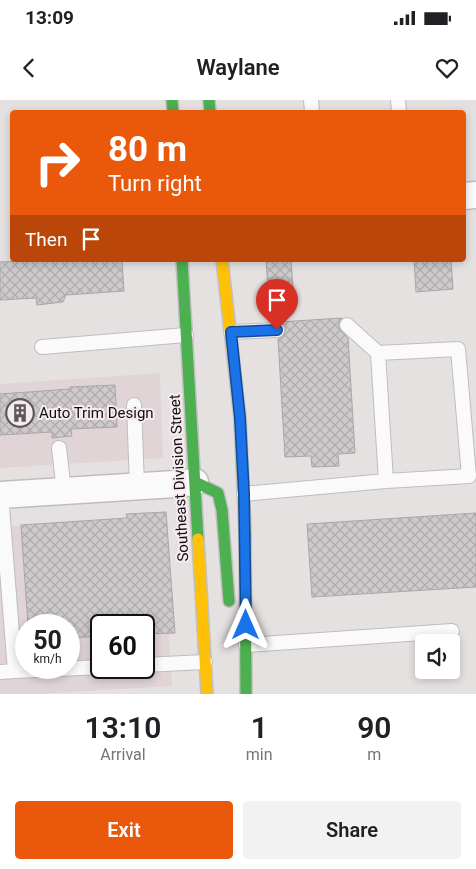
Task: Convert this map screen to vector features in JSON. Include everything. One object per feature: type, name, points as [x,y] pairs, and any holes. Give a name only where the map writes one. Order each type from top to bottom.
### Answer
[{"type":"main road","name":"Southeast Division Street","points":[[182,262],[207,694]]},
{"type":"main road","points":[[222,262],[240,418],[244,494],[246,694]]},
{"type":"main road","points":[[195,482],[218,494],[222,510],[230,616]]},
{"type":"main road","points":[[236,632],[246,645]]},
{"type":"street","points":[[0,494],[195,482]]},
{"type":"lane","points":[[347,325],[378,353],[386,481]]},
{"type":"lane","points":[[231,332],[277,330]]},
{"type":"lane","points":[[42,347],[186,335]]},
{"type":"lane","points":[[244,494],[386,481],[469,476],[458,349],[378,353]]},
{"type":"lane","points":[[134,405],[137,486]]},
{"type":"lane","points":[[59,448],[64,491]]},
{"type":"lane","points":[[0,494],[14,671]]},
{"type":"lane","points":[[246,645],[452,631]]},
{"type":"lane","points":[[155,664],[205,662]]},
{"type":"lane","points":[[0,672],[90,668]]},
{"type":"shaded area","points":[[160,373],[163,458],[0,468],[0,384]]},
{"type":"shaded area","points":[[161,517],[172,686],[39,694],[0,694],[0,527]]},
{"type":"building","points":[[0,262],[122,262],[124,291],[66,295],[63,302],[37,305],[36,298],[0,300]]},
{"type":"building","points":[[266,262],[291,262],[294,301],[269,303]]},
{"type":"building","points":[[414,262],[451,262],[453,289],[416,292]]},
{"type":"building","points":[[342,318],[339,327],[348,338],[355,453],[338,454],[339,466],[312,467],[311,456],[285,457],[278,339],[281,338],[286,329],[279,322]]},
{"type":"building","points":[[115,385],[117,427],[71,429],[72,436],[52,438],[52,432],[0,435],[0,394],[70,389],[70,387]]},
{"type":"building","points":[[166,512],[175,633],[155,634],[155,614],[90,614],[90,637],[80,637],[80,614],[27,614],[21,525],[127,518],[126,514]]},
{"type":"building","points":[[476,513],[476,587],[312,597],[307,524]]},
{"type":"traffic: fast","points":[[172,100],[173,110]]},
{"type":"traffic: fast","points":[[209,100],[210,110]]},
{"type":"traffic: fast","points":[[182,262],[198,539]]},
{"type":"traffic: fast","points":[[195,482],[218,493],[222,510],[229,601]]},
{"type":"traffic: fast","points":[[245,531],[246,694]]},
{"type":"traffic: slow","points":[[222,262],[240,418],[245,531]]},
{"type":"traffic: slow","points":[[198,539],[207,694]]},
{"type":"place","name":"Auto Trim Design","points":[[20,413]]},
{"type":"route","points":[[246,625],[244,494],[240,418],[231,332],[277,330]]}]
